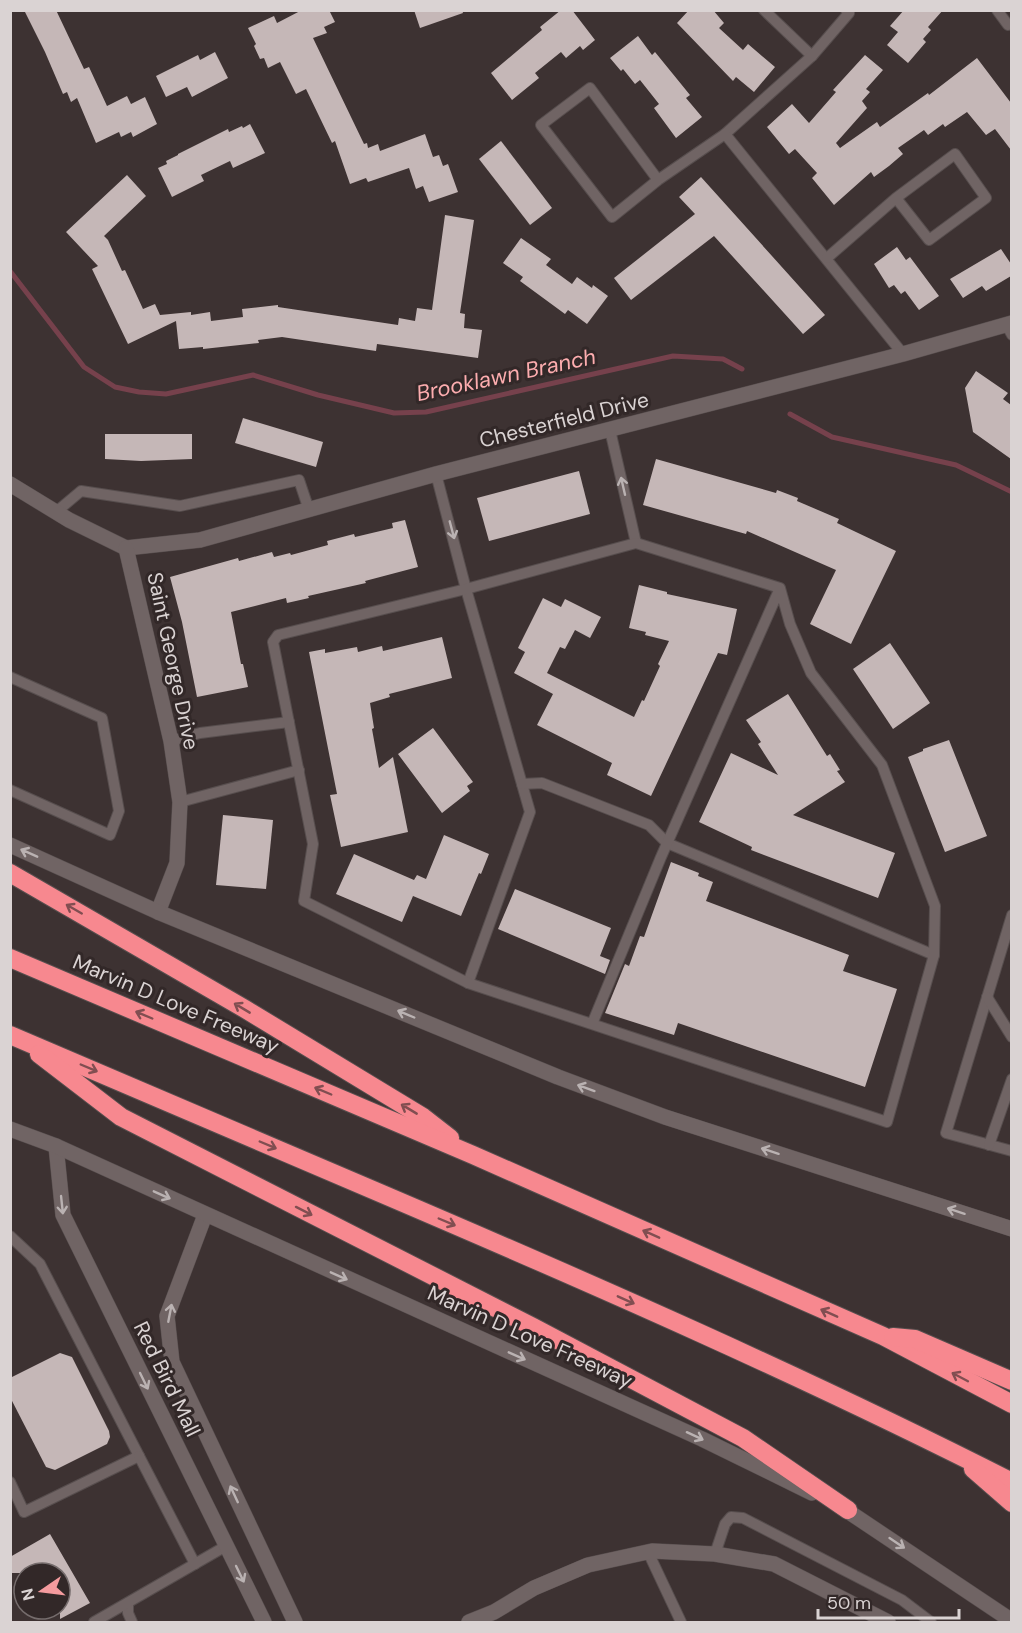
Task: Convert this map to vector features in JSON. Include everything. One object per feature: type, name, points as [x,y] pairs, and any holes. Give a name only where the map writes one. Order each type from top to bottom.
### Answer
[{"type":"highway","points":[[10,873],[245,1009],[423,1117],[473,1155]]},
{"type":"highway","name":"Marvin D Love Freeway","points":[[10,958],[473,1155],[883,1336],[1011,1404]]},
{"type":"highway","points":[[13,1036],[573,1276],[951,1450],[1011,1482]]},
{"type":"highway","points":[[13,1036],[121,1117],[533,1327],[743,1438],[848,1510]]},
{"type":"highway","points":[[883,1336],[915,1340],[1011,1381]]},
{"type":"highway","points":[[951,1450],[1011,1503]]},
{"type":"street","name":"Chesterfield Drive","points":[[126,548],[200,540],[436,474],[1010,327]]},
{"type":"street","name":"Saint George Drive","points":[[10,484],[56,512],[126,548],[171,741],[180,802],[177,863],[158,912]]},
{"type":"street","points":[[10,845],[158,912],[568,1081],[665,1117],[1011,1230]]},
{"type":"street","name":"Marvin D Love Freeway","points":[[10,1129],[56,1146],[702,1440],[848,1510],[1011,1621]]},
{"type":"street","name":"Red Bird Mall","points":[[56,1146],[63,1215],[264,1623]]},
{"type":"street","name":"Red Bird Mall","points":[[205,1215],[167,1316],[172,1362],[295,1623]]},
{"type":"street","points":[[469,1623],[494,1612],[534,1588],[588,1565],[648,1552],[715,1554],[774,1564],[888,1623]]},
{"type":"lane","points":[[764,10],[812,56]]},
{"type":"lane","points":[[658,180],[590,88],[541,125],[612,217],[658,180],[725,134],[812,56],[849,13],[846,10]]},
{"type":"lane","points":[[997,10],[1008,25]]},
{"type":"lane","points":[[725,134],[903,354]]},
{"type":"lane","points":[[827,258],[896,198],[956,154],[986,198],[929,240],[896,198]]},
{"type":"lane","points":[[610,430],[636,543]]},
{"type":"lane","points":[[436,474],[466,589],[530,812],[468,983]]},
{"type":"lane","points":[[56,512],[81,491],[180,506],[299,480],[309,510]]},
{"type":"lane","points":[[636,543],[780,588],[790,624],[811,672],[882,765],[935,906],[934,955],[887,1122],[468,983],[304,901],[313,844],[273,642],[278,635],[466,589],[636,543]]},
{"type":"lane","points":[[592,1024],[667,843],[780,588]]},
{"type":"lane","points":[[10,676],[102,718],[118,811],[110,835],[10,790]]},
{"type":"lane","points":[[171,741],[200,733],[289,722]]},
{"type":"lane","points":[[180,802],[299,770]]},
{"type":"lane","points":[[522,784],[542,783],[649,825],[667,843],[934,955]]},
{"type":"lane","points":[[1011,915],[946,1133],[1011,1151]]},
{"type":"lane","points":[[987,997],[1011,1037]]},
{"type":"lane","points":[[989,1145],[1011,1079]]},
{"type":"lane","points":[[11,1239],[40,1264],[195,1564]]},
{"type":"lane","points":[[10,1482],[24,1512],[139,1456]]},
{"type":"lane","points":[[715,1554],[725,1524],[731,1517],[743,1518],[902,1600],[931,1623]]},
{"type":"lane","points":[[94,1623],[226,1546]]},
{"type":"lane","points":[[648,1552],[681,1623]]},
{"type":"lane","points":[[128,1603],[128,1613],[132,1623]]},
{"type":"building","points":[[24,10],[56,10],[84,69],[89,67],[107,106],[127,96],[131,104],[145,97],[157,124],[133,137],[131,132],[121,137],[119,132],[96,143],[77,98],[71,102],[67,92],[63,94]]},
{"type":"building","points":[[302,10],[329,10],[335,22],[324,27],[327,33],[313,38],[364,144],[367,143],[368,148],[378,144],[380,151],[425,134],[433,157],[439,155],[443,166],[448,164],[458,192],[429,202],[423,186],[416,189],[409,168],[368,182],[366,178],[350,184],[335,141],[332,143],[306,89],[296,94],[280,62],[268,68],[264,58],[260,59],[248,28],[274,16],[277,23]]},
{"type":"building","points":[[414,10],[462,10],[463,13],[420,28]]},
{"type":"building","points":[[561,10],[572,10],[595,40],[583,50],[580,46],[566,58],[561,52],[535,73],[539,78],[512,100],[491,73],[542,30],[540,27]]},
{"type":"building","points":[[689,10],[713,10],[724,23],[719,28],[743,50],[748,44],[775,67],[754,92],[736,77],[733,81],[677,23]]},
{"type":"building","points":[[904,10],[943,10],[928,27],[931,30],[923,39],[926,42],[908,63],[887,45],[898,32],[890,26]]},
{"type":"building","points":[[638,36],[652,55],[655,52],[690,95],[686,98],[702,117],[676,138],[654,108],[659,104],[640,80],[635,84],[610,58]]},
{"type":"building","points":[[215,52],[228,78],[192,97],[187,87],[166,97],[156,76],[198,55],[200,60]]},
{"type":"building","points":[[865,55],[883,70],[866,89],[870,92],[862,101],[867,108],[836,143],[840,148],[877,122],[880,127],[928,93],[929,95],[977,58],[1011,103],[1011,150],[995,129],[986,135],[967,112],[945,127],[943,124],[928,135],[924,130],[898,148],[903,154],[874,177],[871,172],[834,205],[812,178],[817,173],[795,149],[789,154],[767,127],[792,104],[809,123],[836,92],[833,90]]},
{"type":"building","points":[[250,124],[265,153],[233,168],[230,161],[201,175],[204,181],[172,197],[158,168],[167,164],[166,161],[178,154],[228,129],[229,132]]},
{"type":"building","points":[[501,141],[552,208],[530,225],[479,159]]},
{"type":"building","points":[[127,175],[146,196],[104,236],[122,271],[125,270],[143,309],[155,304],[160,315],[191,312],[191,315],[210,312],[211,321],[243,317],[242,309],[278,305],[278,307],[398,325],[399,318],[415,321],[417,308],[432,310],[445,215],[474,220],[460,313],[465,314],[464,328],[482,330],[478,358],[377,344],[376,351],[282,337],[258,340],[259,343],[179,349],[176,321],[128,344],[92,269],[98,266],[66,232]]},
{"type":"building","points":[[701,177],[825,315],[803,334],[714,236],[631,300],[614,278],[695,214],[679,197]]},
{"type":"building","points":[[521,238],[551,259],[546,265],[572,284],[577,277],[608,296],[587,324],[568,310],[565,314],[520,281],[523,277],[503,263]]},
{"type":"building","points":[[897,247],[906,260],[910,257],[939,296],[919,310],[905,291],[901,294],[894,285],[889,288],[874,264]]},
{"type":"building","points":[[1001,249],[1011,264],[1011,276],[986,291],[982,286],[963,298],[950,279]]},
{"type":"building","points":[[976,371],[1008,393],[1003,399],[1011,405],[1011,459],[973,432],[965,388]]},
{"type":"building","points":[[243,418],[323,442],[316,467],[235,443]]},
{"type":"building","points":[[105,434],[192,434],[192,459],[141,461],[105,459]]},
{"type":"building","points":[[656,459],[776,493],[777,490],[798,498],[797,501],[839,519],[837,523],[896,551],[851,644],[810,624],[836,570],[747,531],[746,534],[643,505]]},
{"type":"building","points":[[579,471],[590,514],[489,541],[477,498]]},
{"type":"building","points":[[405,520],[418,567],[365,581],[366,583],[308,596],[309,598],[287,603],[286,598],[231,612],[248,687],[197,697],[182,622],[170,577],[238,558],[239,561],[272,552],[274,557],[290,553],[291,555],[328,545],[327,541],[393,528],[392,523]]},
{"type":"building","points":[[639,585],[667,592],[667,594],[737,609],[727,655],[718,653],[651,796],[607,775],[612,763],[537,725],[553,694],[514,673],[525,652],[518,648],[543,598],[561,607],[565,599],[601,617],[590,638],[575,630],[565,649],[560,647],[547,673],[634,717],[642,700],[644,701],[669,641],[629,628]]},
{"type":"building","points":[[442,637],[452,678],[389,694],[390,697],[370,703],[379,768],[393,757],[408,832],[341,847],[330,795],[337,794],[309,652],[325,649],[325,653],[357,647],[358,652],[382,646],[383,651]]},
{"type":"building","points":[[890,643],[930,703],[893,729],[853,669]]},
{"type":"building","points":[[788,694],[827,756],[830,754],[840,770],[837,771],[845,782],[793,815],[895,853],[878,898],[751,850],[752,847],[699,822],[731,753],[778,775],[758,744],[761,742],[746,720]]},
{"type":"building","points":[[433,728],[473,782],[467,786],[470,791],[442,813],[398,754]]},
{"type":"building","points":[[949,740],[987,836],[945,852],[908,757]]},
{"type":"building","points":[[223,815],[273,820],[266,889],[216,885]]},
{"type":"building","points":[[444,835],[489,854],[461,916],[413,896],[402,922],[336,894],[354,854],[414,880],[417,875],[426,879]]},
{"type":"building","points":[[671,862],[699,873],[698,876],[713,882],[706,901],[849,955],[843,971],[897,989],[865,1087],[678,1023],[674,1035],[605,1013],[625,964],[629,966],[640,936],[644,937]]},
{"type":"building","points":[[515,889],[611,928],[600,956],[610,960],[605,974],[498,929]]},
{"type":"building","points":[[60,1353],[72,1357],[110,1437],[107,1444],[55,1470],[46,1467],[10,1397],[10,1378]]},
{"type":"building","points":[[50,1534],[66,1561],[12,1561],[12,1573],[10,1573],[10,1557]]},
{"type":"building","points":[[72,1572],[90,1603],[72,1613]]},
{"type":"waterway","name":"Brooklawn Branch","points":[[10,271],[84,367],[115,387],[139,392],[166,394],[253,375],[318,395],[394,413],[426,412],[673,356],[723,359],[742,369]]},
{"type":"waterway","name":"Brooklawn Branch","points":[[790,414],[832,437],[956,465],[1012,492]]}]
